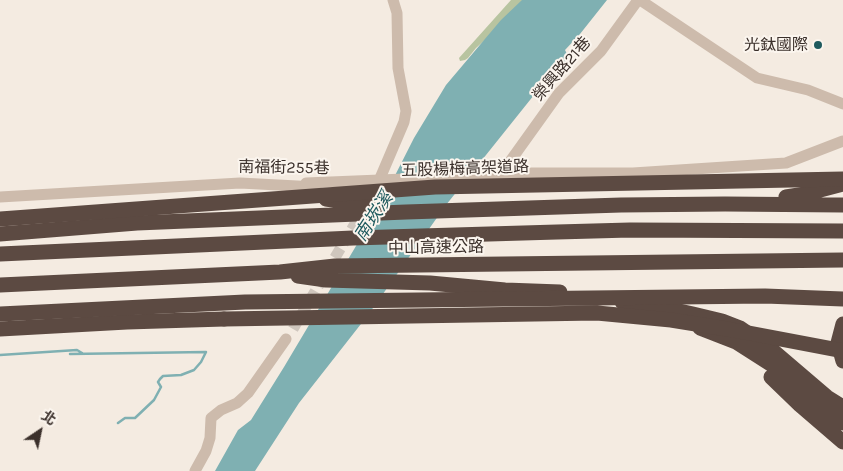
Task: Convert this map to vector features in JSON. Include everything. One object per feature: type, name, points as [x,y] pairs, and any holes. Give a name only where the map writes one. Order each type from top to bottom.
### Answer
[{"type":"highway","name":"五股楊梅高架道路","points":[[0,219],[434,187],[843,179]]},
{"type":"highway","points":[[724,204],[805,194],[843,184]]},
{"type":"highway","points":[[0,212],[156,201],[330,199],[366,210]]},
{"type":"highway","points":[[0,234],[137,223],[366,210],[406,212],[724,204],[843,205]]},
{"type":"highway","name":"中山高速公路","points":[[0,254],[353,238],[630,230],[843,231]]},
{"type":"highway","name":"中山高速公路","points":[[0,285],[280,272],[335,266],[843,260]]},
{"type":"highway","points":[[280,272],[326,280],[404,282],[556,292],[693,314],[722,321],[740,328],[772,350],[828,397],[843,407]]},
{"type":"highway","points":[[0,314],[255,301],[765,296],[843,299]]},
{"type":"highway","points":[[628,303],[650,313],[689,324],[736,342],[772,365],[843,423]]},
{"type":"highway","points":[[0,329],[224,319],[597,313],[670,320],[843,351]]},
{"type":"highway","points":[[843,324],[838,343],[843,361]]},
{"type":"highway","points":[[736,342],[800,405],[843,442]]},
{"type":"street","name":"南福街255巷","points":[[0,197],[240,183],[314,187],[378,184],[404,122],[406,110],[398,68],[397,13],[394,0]]},
{"type":"street","points":[[639,0],[757,78],[808,90],[843,104]]},
{"type":"street","name":"榮興路21巷","points":[[511,160],[558,93],[600,51],[639,0]]},
{"type":"street","points":[[240,183],[306,183],[478,176],[508,173],[633,173],[786,163],[843,141]]},
{"type":"street","points":[[195,471],[206,451],[210,438],[211,418],[221,410],[237,403],[248,393],[286,339]]},
{"type":"green space","points":[[511,0],[529,0],[476,48],[468,58],[460,61],[459,58]]},
{"type":"water","name":"南崁溪","points":[[522,0],[607,0],[565,50],[570,60],[556,76],[542,85],[446,205],[368,315],[299,403],[255,471],[215,471],[238,430],[251,420],[284,367],[378,209],[414,138],[446,85],[501,20]]},
{"type":"waterway","points":[[0,355],[77,350],[82,353]]},
{"type":"waterway","points":[[70,354],[206,352],[194,370],[181,375],[163,376],[158,382],[161,387],[154,400],[135,418],[125,418],[118,423]]},
{"type":"tunnel","points":[[293,329],[363,210]]},
{"type":"place","name":"光鈦國際","points":[[818,45]]}]
